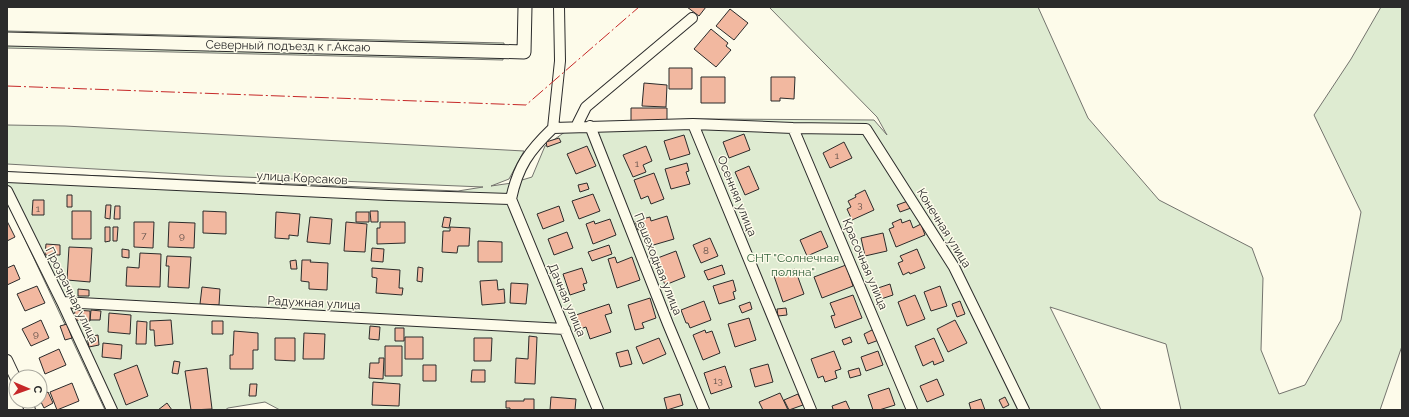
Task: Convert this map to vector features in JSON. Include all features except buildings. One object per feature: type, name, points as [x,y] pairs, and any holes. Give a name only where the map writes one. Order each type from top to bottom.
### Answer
[{"type":"street","name":"Северный подъезд к г.Аксаю","points":[[7,39],[524,52],[525,7]]},
{"type":"street","points":[[511,199],[520,169],[536,144],[553,128],[560,61],[559,7]]},
{"type":"street","points":[[576,127],[586,107],[692,18]]},
{"type":"street","points":[[553,128],[693,124],[793,128]]},
{"type":"street","name":"Осенняя улица","points":[[693,124],[810,410]]},
{"type":"street","name":"Пешеходная улица","points":[[590,126],[668,324],[704,410]]},
{"type":"street","name":"Красочная улица","points":[[793,128],[912,410]]},
{"type":"street","name":"Конечная улица","points":[[793,128],[866,129],[954,267],[1024,410]]},
{"type":"street","name":"улица Корсаков","points":[[7,177],[381,195],[511,199]]},
{"type":"street","name":"Прозрачная улица","points":[[7,191],[62,302],[112,410]]},
{"type":"street","name":"Дачная улица","points":[[511,199],[598,410]]},
{"type":"street","name":"Радужная улица","points":[[62,302],[565,329]]},
{"type":"green space","name":"СНТ \"Солнечная поляна\"","points":[[769,7],[1038,7],[1088,118],[1159,200],[1252,248],[1263,278],[1261,350],[1279,394],[1305,385],[1341,320],[1361,212],[1314,115],[1351,59],[1381,7],[1402,7],[1402,346],[1380,410],[1181,410],[1166,344],[1050,307],[1101,410],[280,410],[265,402],[228,408],[225,410],[105,410],[7,201],[7,172],[458,191],[483,187],[219,176],[7,164],[7,125],[65,126],[524,151],[509,179],[491,186],[512,183],[532,177],[545,146],[579,122],[708,119],[874,120],[887,135],[877,117]]},
{"type":"green space","points":[[7,31],[504,43],[504,46],[7,34]]},
{"type":"green space","points":[[7,44],[503,56],[503,60],[7,48]]},
{"type":"power","points":[[7,86],[526,105],[639,7]]}]
